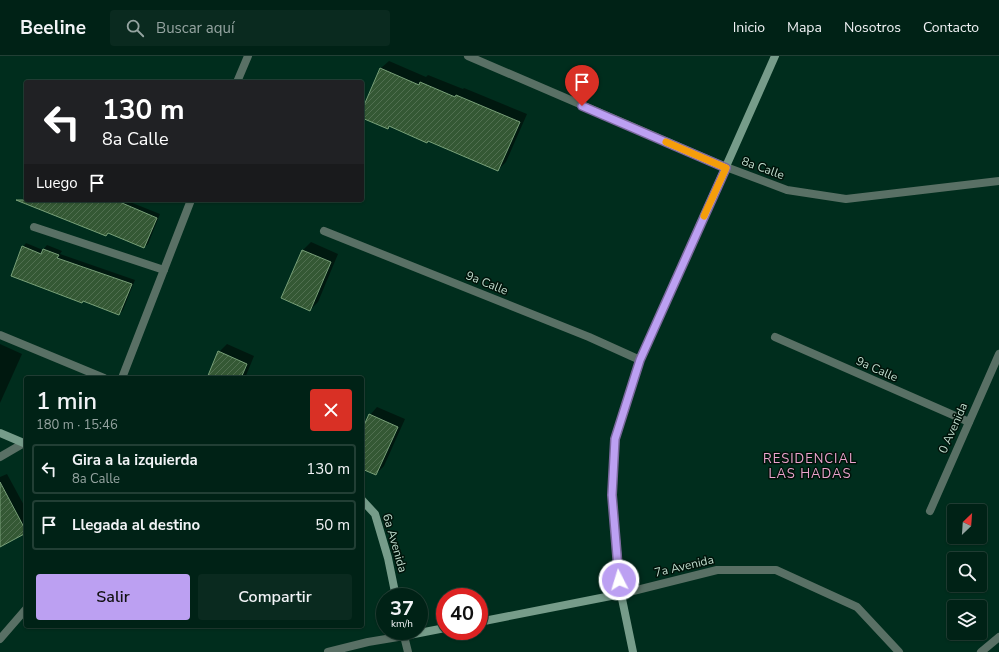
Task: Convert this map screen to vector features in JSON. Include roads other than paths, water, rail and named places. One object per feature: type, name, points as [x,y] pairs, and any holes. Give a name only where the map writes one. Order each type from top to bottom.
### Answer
[{"type":"street","points":[[238,80],[248,56]]},
{"type":"street","name":"8a Calle","points":[[468,56],[726,168],[787,190],[846,198],[999,181]]},
{"type":"street","points":[[633,652],[621,594],[612,495],[615,439],[640,360],[775,56]]},
{"type":"street","points":[[123,376],[190,202]]},
{"type":"street","points":[[34,227],[164,270]]},
{"type":"street","name":"9a Calle","points":[[324,231],[589,337],[640,360]]},
{"type":"street","points":[[0,335],[99,376]]},
{"type":"street","name":"9a Calle","points":[[776,337],[969,422]]},
{"type":"street","name":"0 Avenida","points":[[930,511],[999,354]]},
{"type":"street","points":[[0,433],[24,443]]},
{"type":"street","points":[[0,457],[24,444]]},
{"type":"street","name":"6a Avenida","points":[[364,502],[375,514],[388,558],[394,588]]},
{"type":"street","name":"7a Avenida","points":[[488,620],[621,594],[717,570],[776,570],[857,607],[899,652]]},
{"type":"street","points":[[0,639],[24,611]]},
{"type":"street","points":[[982,652],[999,637]]},
{"type":"street","points":[[328,652],[377,640]]},
{"type":"street","points":[[405,640],[408,652]]},
{"type":"district","name":"RESIDENCIAL LAS HADAS","points":[[810,466]]}]
